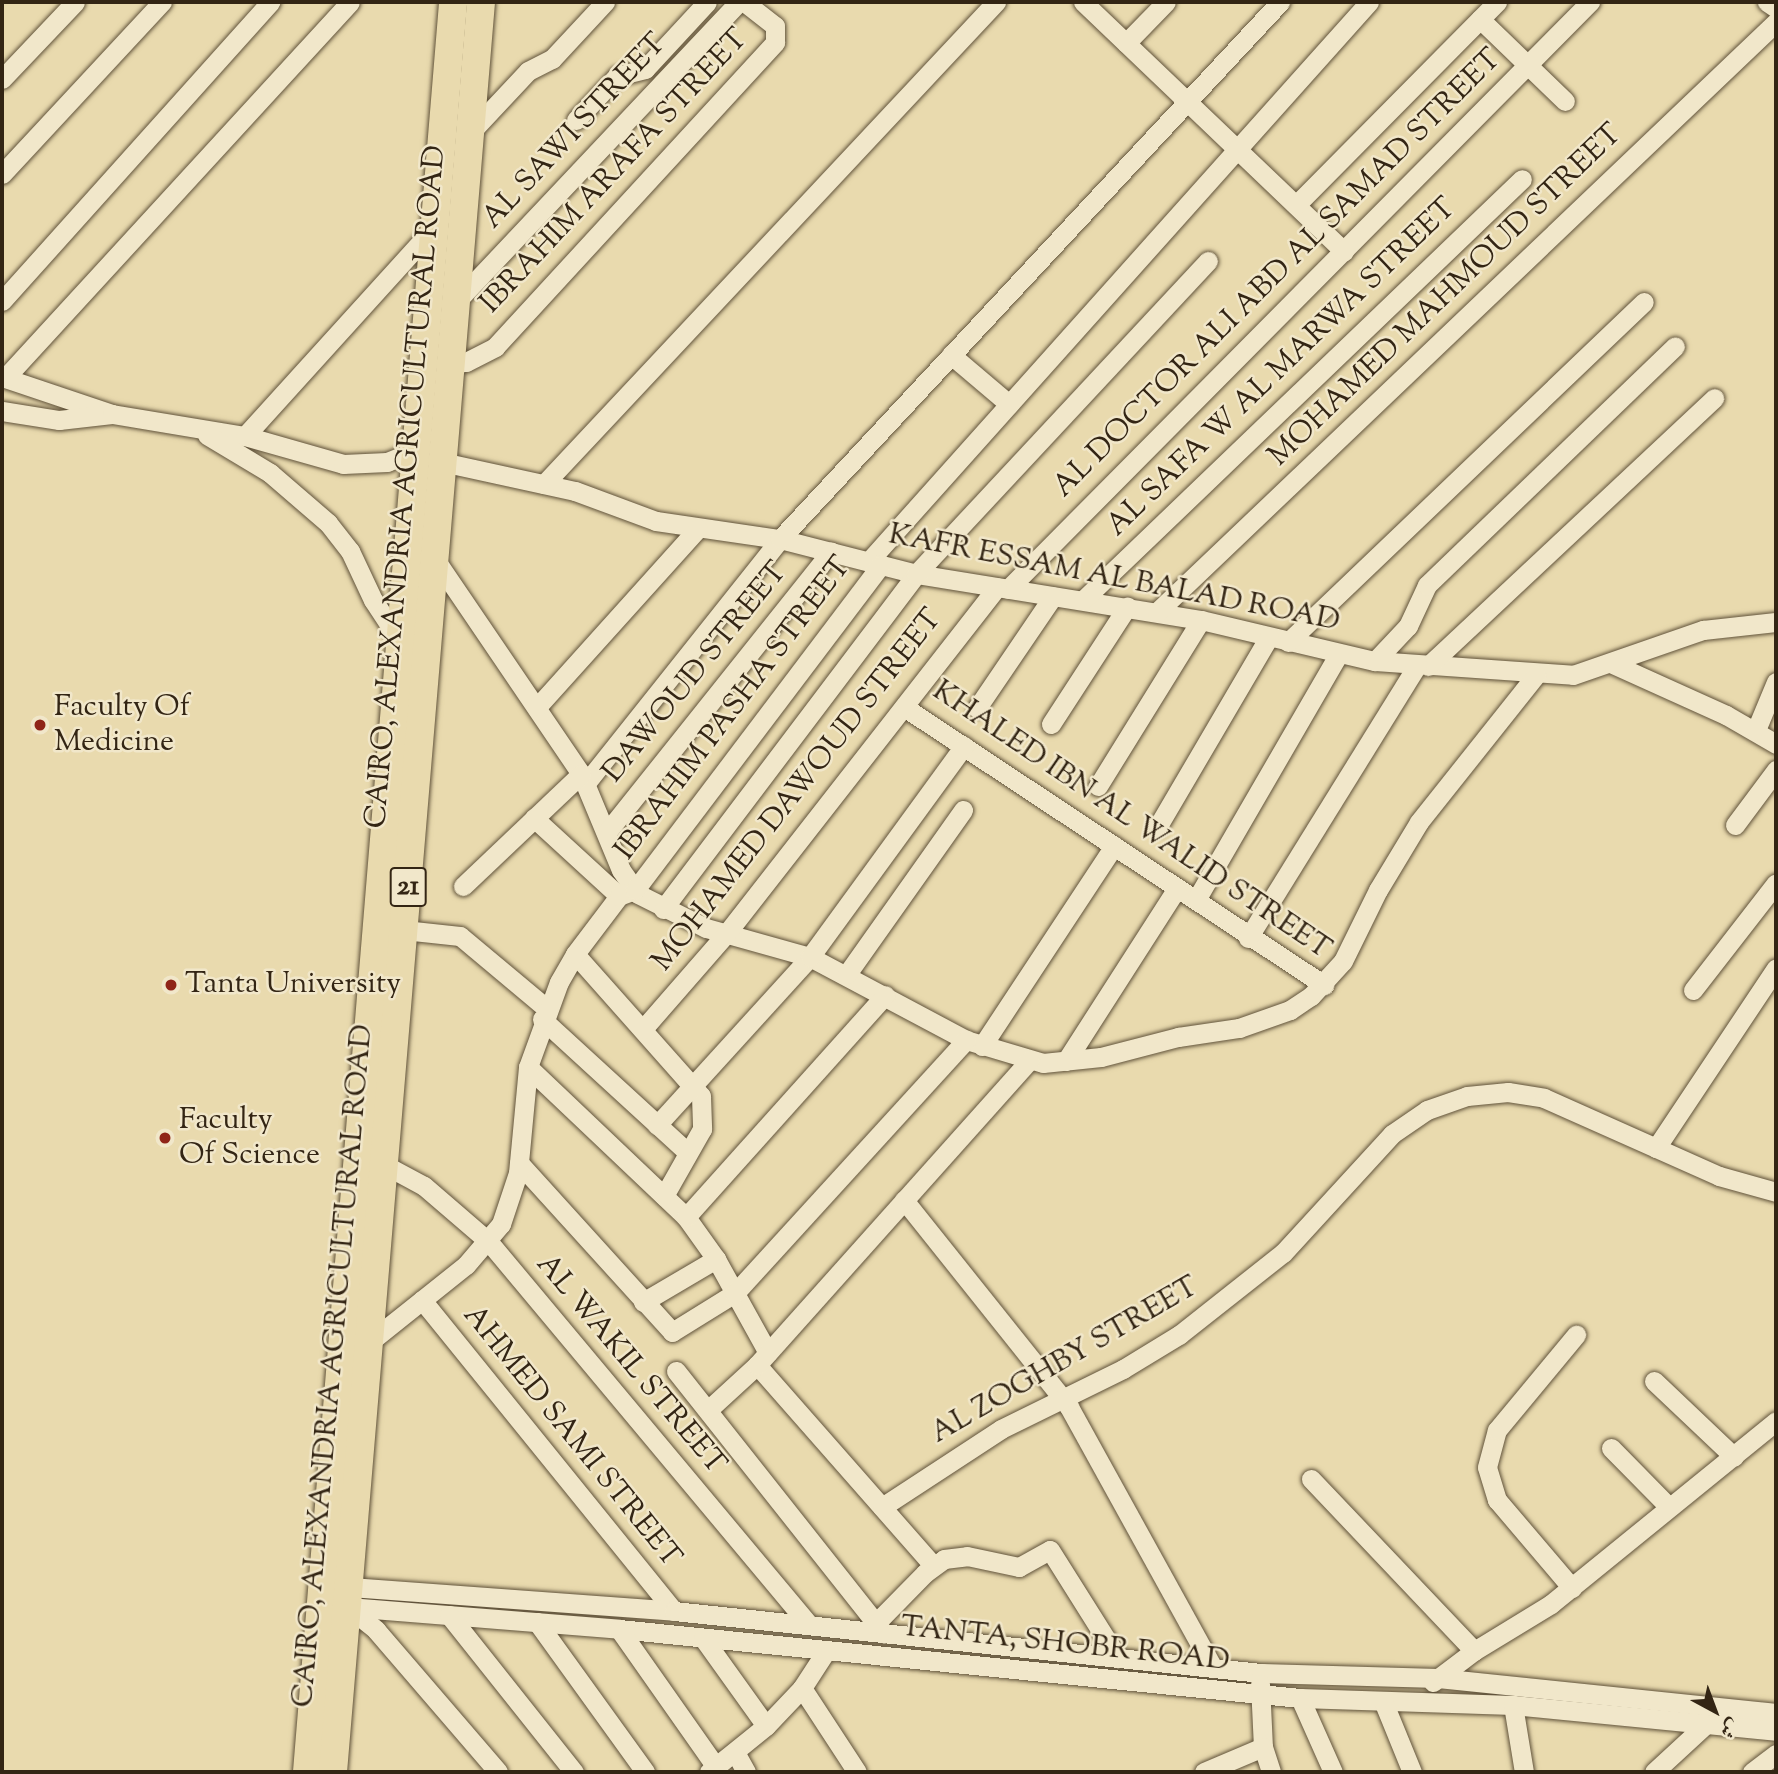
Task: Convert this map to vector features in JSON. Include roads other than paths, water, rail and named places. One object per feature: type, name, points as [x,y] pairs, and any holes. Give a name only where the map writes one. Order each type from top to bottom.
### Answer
[{"type":"highway","name":"CAIRO, ALEXANDRIA AGRICULTURAL ROAD","points":[[333,1772],[372,1340],[390,1098],[398,638],[436,225],[453,2]]},
{"type":"highway","name":"CAIRO, ALEXANDRIA AGRICULTURAL ROAD","points":[[307,1772],[361,1097],[394,944],[435,559],[481,2]]},
{"type":"highway","points":[[361,1097],[390,1098]]},
{"type":"street","points":[[2,79],[75,2]]},
{"type":"street","points":[[2,174],[162,2]]},
{"type":"street","points":[[2,301],[270,2]]},
{"type":"street","points":[[351,2],[4,378],[112,414],[245,436],[351,465],[387,462],[416,450]]},
{"type":"street","points":[[469,134],[528,71],[552,59],[605,2]]},
{"type":"street","points":[[576,120],[617,76],[645,69],[706,2]]},
{"type":"street","name":"AL SAWI STREET","points":[[455,303],[741,2]]},
{"type":"street","name":"IBRAHIM ARAFA STREET","points":[[449,364],[481,356],[495,347],[775,42],[775,26],[741,2]]},
{"type":"street","points":[[544,484],[996,2]]},
{"type":"street","points":[[1083,2],[1344,251]]},
{"type":"street","points":[[1126,43],[1166,2]]},
{"type":"street","points":[[463,886],[534,818],[583,779],[780,538],[1280,2]]},
{"type":"street","name":"IBRAHIM PASHA STREET","points":[[489,1242],[512,1199],[519,1163],[528,1067],[544,1014],[575,954],[627,893],[875,563],[1009,404],[1369,2]]},
{"type":"street","points":[[1296,205],[1497,2]]},
{"type":"street","name":"AL DOCTOR ALI ABD AL SAMAD STREET","points":[[1003,588],[1344,251],[1590,2]]},
{"type":"street","points":[[1767,2],[1776,8]]},
{"type":"street","points":[[1480,19],[1565,101]]},
{"type":"street","name":"MOHAMED MAHMOUD STREET","points":[[1157,612],[1776,22]]},
{"type":"street","name":"AL SAFA W AL MARWA STREET","points":[[1083,600],[1522,179]]},
{"type":"street","points":[[245,436],[436,225]]},
{"type":"street","points":[[663,909],[916,575],[1208,261]]},
{"type":"street","points":[[1158,826],[1279,639],[1644,302]]},
{"type":"street","points":[[1376,661],[1408,626],[1427,584],[1675,346]]},
{"type":"street","points":[[951,355],[1009,404]]},
{"type":"street","points":[[1248,938],[1422,665],[1714,398]]},
{"type":"street","points":[[2,411],[59,420],[112,414]]},
{"type":"street","points":[[200,430],[270,473],[315,510],[350,551],[377,608],[398,638]]},
{"type":"street","name":"KAFR ESSAM AL BALAD ROAD","points":[[442,462],[544,484],[656,521],[780,538],[916,575],[1201,620],[1338,655],[1376,661],[1536,675],[1573,675],[1613,664],[1689,633],[1776,622]]},
{"type":"street","points":[[538,706],[698,528]]},
{"type":"street","name":"DAWOUD STREET","points":[[607,832],[831,551]]},
{"type":"street","points":[[435,559],[538,706],[583,779],[607,832],[627,893]]},
{"type":"street","name":"MOHAMED DAWOUD STREET","points":[[643,1029],[726,934],[904,707],[1003,588]]},
{"type":"street","points":[[977,708],[1053,596]]},
{"type":"street","points":[[1051,724],[1127,607]]},
{"type":"street","points":[[1098,786],[1201,620]]},
{"type":"street","points":[[1196,900],[1338,655]]},
{"type":"street","points":[[1613,664],[1756,730],[1776,744]]},
{"type":"street","points":[[534,818],[627,893],[726,934],[810,957],[847,974],[974,1043],[1030,1060],[1066,1061],[1265,1021],[1290,1010],[1324,985],[1343,961],[1378,890],[1419,822],[1536,675]]},
{"type":"street","points":[[1756,730],[1776,682]]},
{"type":"street","name":"KHALED IBN AL WALID STREET","points":[[904,707],[1196,900],[1248,938],[1324,985]]},
{"type":"street","points":[[657,1125],[810,957],[964,746]]},
{"type":"street","points":[[1735,825],[1776,770]]},
{"type":"street","points":[[847,974],[963,810]]},
{"type":"street","points":[[519,1163],[672,1332],[735,1293],[974,1043],[1114,846]]},
{"type":"street","points":[[1693,990],[1776,883]]},
{"type":"street","points":[[1066,1061],[1177,888]]},
{"type":"street","points":[[394,944],[460,936],[688,1153]]},
{"type":"street","points":[[575,954],[695,1086],[701,1096],[704,1118],[664,1196]]},
{"type":"street","points":[[1656,1148],[1776,968]]},
{"type":"street","points":[[686,1217],[885,995]]},
{"type":"street","points":[[708,1410],[762,1359],[1030,1060]]},
{"type":"street","points":[[528,1067],[686,1217],[716,1259],[735,1293],[762,1359],[882,1507],[933,1565]]},
{"type":"street","name":"AL ZOGHBY STREET","points":[[882,1507],[1001,1429],[1063,1399],[1179,1335],[1233,1296],[1313,1223],[1385,1141],[1427,1110],[1467,1096],[1520,1094],[1544,1098],[1719,1176],[1776,1192]]},
{"type":"street","name":"AL WAKIL STREET","points":[[385,1165],[425,1186],[489,1242],[809,1625]]},
{"type":"street","points":[[904,1200],[1063,1399],[1213,1668]]},
{"type":"street","points":[[372,1340],[489,1242]]},
{"type":"street","points":[[643,1302],[716,1259]]},
{"type":"street","name":"AHMED SAMI STREET","points":[[422,1300],[674,1611]]},
{"type":"street","points":[[1572,1588],[1497,1500],[1487,1467],[1497,1430],[1576,1335]]},
{"type":"street","points":[[676,1371],[875,1630]]},
{"type":"street","points":[[1654,1381],[1734,1457]]},
{"type":"street","points":[[1407,1702],[1474,1651],[1572,1588],[1776,1421]]},
{"type":"street","points":[[1611,1448],[1669,1507]]},
{"type":"street","points":[[1311,1479],[1474,1651]]},
{"type":"street","points":[[862,1655],[875,1630],[933,1565],[967,1556],[1019,1567],[1050,1550],[1118,1658]]},
{"type":"street","points":[[349,1597],[498,1772]]},
{"type":"street","name":"TANTA, SHOBR ROAD","points":[[349,1597],[674,1611],[875,1630],[1261,1673],[1438,1678],[1776,1713]]},
{"type":"street","name":"TANTA, SHOBR ROAD","points":[[349,1597],[449,1615],[619,1629],[1300,1698],[1513,1706],[1776,1731]]},
{"type":"street","points":[[449,1615],[574,1772]]},
{"type":"street","points":[[537,1622],[645,1772]]},
{"type":"street","points":[[619,1629],[712,1770],[766,1726],[802,1688],[826,1651]]},
{"type":"street","points":[[702,1638],[766,1726]]},
{"type":"street","points":[[1261,1673],[1259,1694],[1263,1747],[1271,1772]]},
{"type":"street","points":[[802,1688],[857,1772]]},
{"type":"street","points":[[1300,1698],[1333,1772]]},
{"type":"street","points":[[1383,1701],[1412,1772]]},
{"type":"street","points":[[1513,1706],[1524,1772]]},
{"type":"street","points":[[1654,1772],[1704,1725]]},
{"type":"street","points":[[1204,1772],[1263,1747]]},
{"type":"street","points":[[735,1752],[746,1772]]},
{"type":"street","points":[[1752,1772],[1774,1760]]},
{"type":"place","name":"Faculty Of Medicine","points":[[40,725]]},
{"type":"place","name":"Tanta University","points":[[171,985]]},
{"type":"place","name":"Faculty Of Science","points":[[165,1138]]}]
